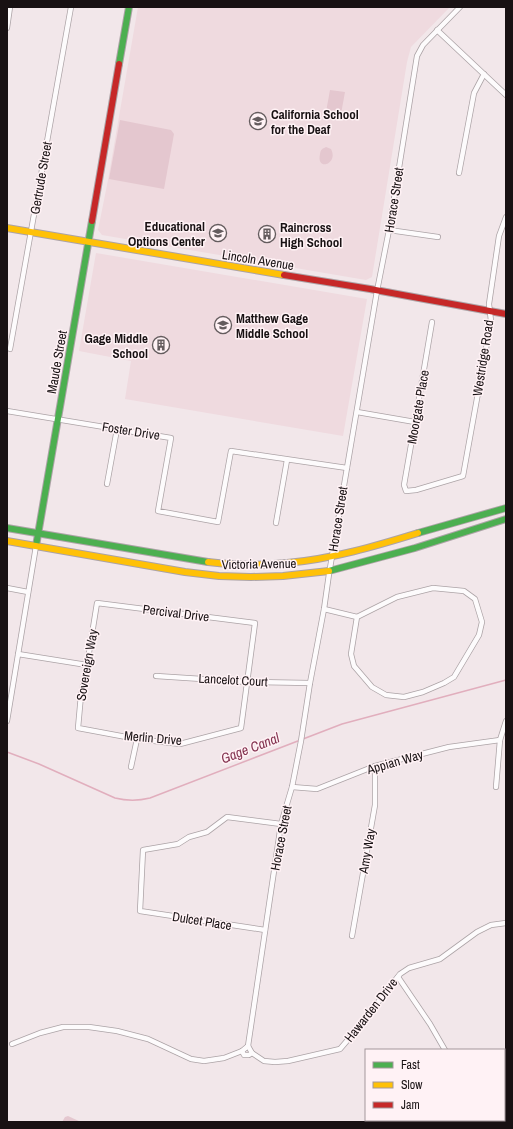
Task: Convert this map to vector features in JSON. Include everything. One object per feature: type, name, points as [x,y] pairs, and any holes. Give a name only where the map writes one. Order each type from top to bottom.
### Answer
[{"type":"street","points":[[7,28],[10,7]]},
{"type":"street","name":"Gertrude Street","points":[[10,349],[71,7]]},
{"type":"street","name":"Maude Street","points":[[7,720],[129,7]]},
{"type":"street","name":"Horace Street","points":[[248,1046],[281,824],[292,787],[301,739],[377,291],[389,230],[417,56],[423,45],[460,7]]},
{"type":"street","points":[[437,30],[506,94]]},
{"type":"street","points":[[459,173],[474,93],[484,74]]},
{"type":"street","name":"Westridge Road","points":[[406,491],[416,490],[463,476],[492,321],[489,304],[499,236],[506,217]]},
{"type":"street","name":"Lincoln Avenue","points":[[7,228],[370,289],[506,314]]},
{"type":"street","points":[[389,230],[438,237]]},
{"type":"street","name":"Moorgate Place","points":[[406,491],[404,485],[432,322]]},
{"type":"street","name":"Foster Drive","points":[[7,411],[171,438],[158,511],[218,522],[231,451],[347,468]]},
{"type":"street","points":[[357,412],[415,422]]},
{"type":"street","points":[[107,484],[117,429]]},
{"type":"street","points":[[276,523],[287,460]]},
{"type":"street","name":"Victoria Avenue","points":[[7,528],[204,562],[272,564],[298,562],[332,556],[506,508]]},
{"type":"street","name":"Victoria Avenue","points":[[7,541],[185,572],[219,576],[283,576],[329,571],[415,548],[506,519]]},
{"type":"street","points":[[7,588],[28,592]]},
{"type":"street","points":[[324,609],[357,617],[397,596],[433,588],[464,591],[474,599],[482,622],[479,635],[454,677],[424,692],[404,697],[386,695],[372,687],[354,666],[351,654],[357,617]]},
{"type":"street","name":"Percival Drive","points":[[97,603],[255,623]]},
{"type":"street","name":"Sovereign Way","points":[[78,728],[80,695],[87,665],[97,603]]},
{"type":"street","name":"Merlin Drive","points":[[78,728],[137,739],[180,744],[241,728],[255,623]]},
{"type":"street","points":[[18,654],[87,665]]},
{"type":"street","name":"Lancelot Court","points":[[156,676],[248,682],[310,683]]},
{"type":"street","points":[[496,787],[500,740],[506,721]]},
{"type":"street","points":[[131,767],[137,739]]},
{"type":"street","name":"Appian Way","points":[[292,787],[317,789],[375,766],[449,747],[500,740]]},
{"type":"street","name":"Amy Way","points":[[352,936],[375,805],[375,766]]},
{"type":"street","name":"Dulcet Place","points":[[265,930],[140,911],[143,850],[178,844],[207,832],[227,817],[281,824]]},
{"type":"street","name":"Hawarden Drive","points":[[12,1044],[40,1033],[63,1027],[89,1027],[117,1031],[148,1039],[191,1059],[204,1061],[224,1058],[242,1051],[248,1046],[252,1052],[264,1061],[275,1062],[288,1061],[340,1049],[403,972],[409,968],[440,959],[477,932],[491,925],[506,923]]},
{"type":"street","points":[[398,977],[430,1024],[444,1049]]},
{"type":"street","name":"Hawarden Drive","points":[[242,1051],[244,1055],[249,1055],[252,1052]]},
{"type":"shaded area","name":"California School for the Deaf","points":[[138,7],[450,7],[411,47],[407,62],[372,277],[366,280],[102,235],[98,230]]},
{"type":"shaded area","points":[[330,90],[345,92],[341,114],[326,112]]},
{"type":"shaded area","points":[[120,120],[171,130],[174,134],[164,189],[109,179]]},
{"type":"shaded area","points":[[326,147],[331,149],[333,154],[330,162],[324,164],[321,163],[320,154],[322,149]]},
{"type":"shaded area","name":"Matthew Gage Middle School","points":[[96,253],[367,299],[343,436],[125,399],[131,361],[79,351]]},
{"type":"shaded area","points":[[68,1116],[81,1122],[62,1122],[65,1117]]},
{"type":"waterway","name":"Gage Canal","points":[[7,752],[39,764],[115,798],[141,800],[150,798],[342,724],[506,680]]},
{"type":"traffic: fast","points":[[119,64],[129,7]]},
{"type":"traffic: fast","points":[[36,546],[92,221]]},
{"type":"traffic: fast","points":[[418,533],[506,508]]},
{"type":"traffic: fast","points":[[329,571],[415,548],[506,519]]},
{"type":"traffic: fast","points":[[7,528],[208,562]]},
{"type":"traffic: slow","points":[[7,228],[284,275]]},
{"type":"traffic: slow","points":[[208,562],[257,565],[304,561],[354,551],[418,533]]},
{"type":"traffic: slow","points":[[7,541],[185,572],[219,576],[283,576],[329,571]]},
{"type":"traffic: jam","points":[[92,221],[119,64]]},
{"type":"traffic: jam","points":[[284,275],[506,314]]},
{"type":"place","name":"California School for the Deaf","points":[[258,121]]},
{"type":"place","name":"Educational Options Center","points":[[218,233]]},
{"type":"place","name":"Raincross High School","points":[[267,234]]},
{"type":"place","name":"Matthew Gage Middle School","points":[[223,325]]},
{"type":"place","name":"Gage Middle School","points":[[161,345]]}]
